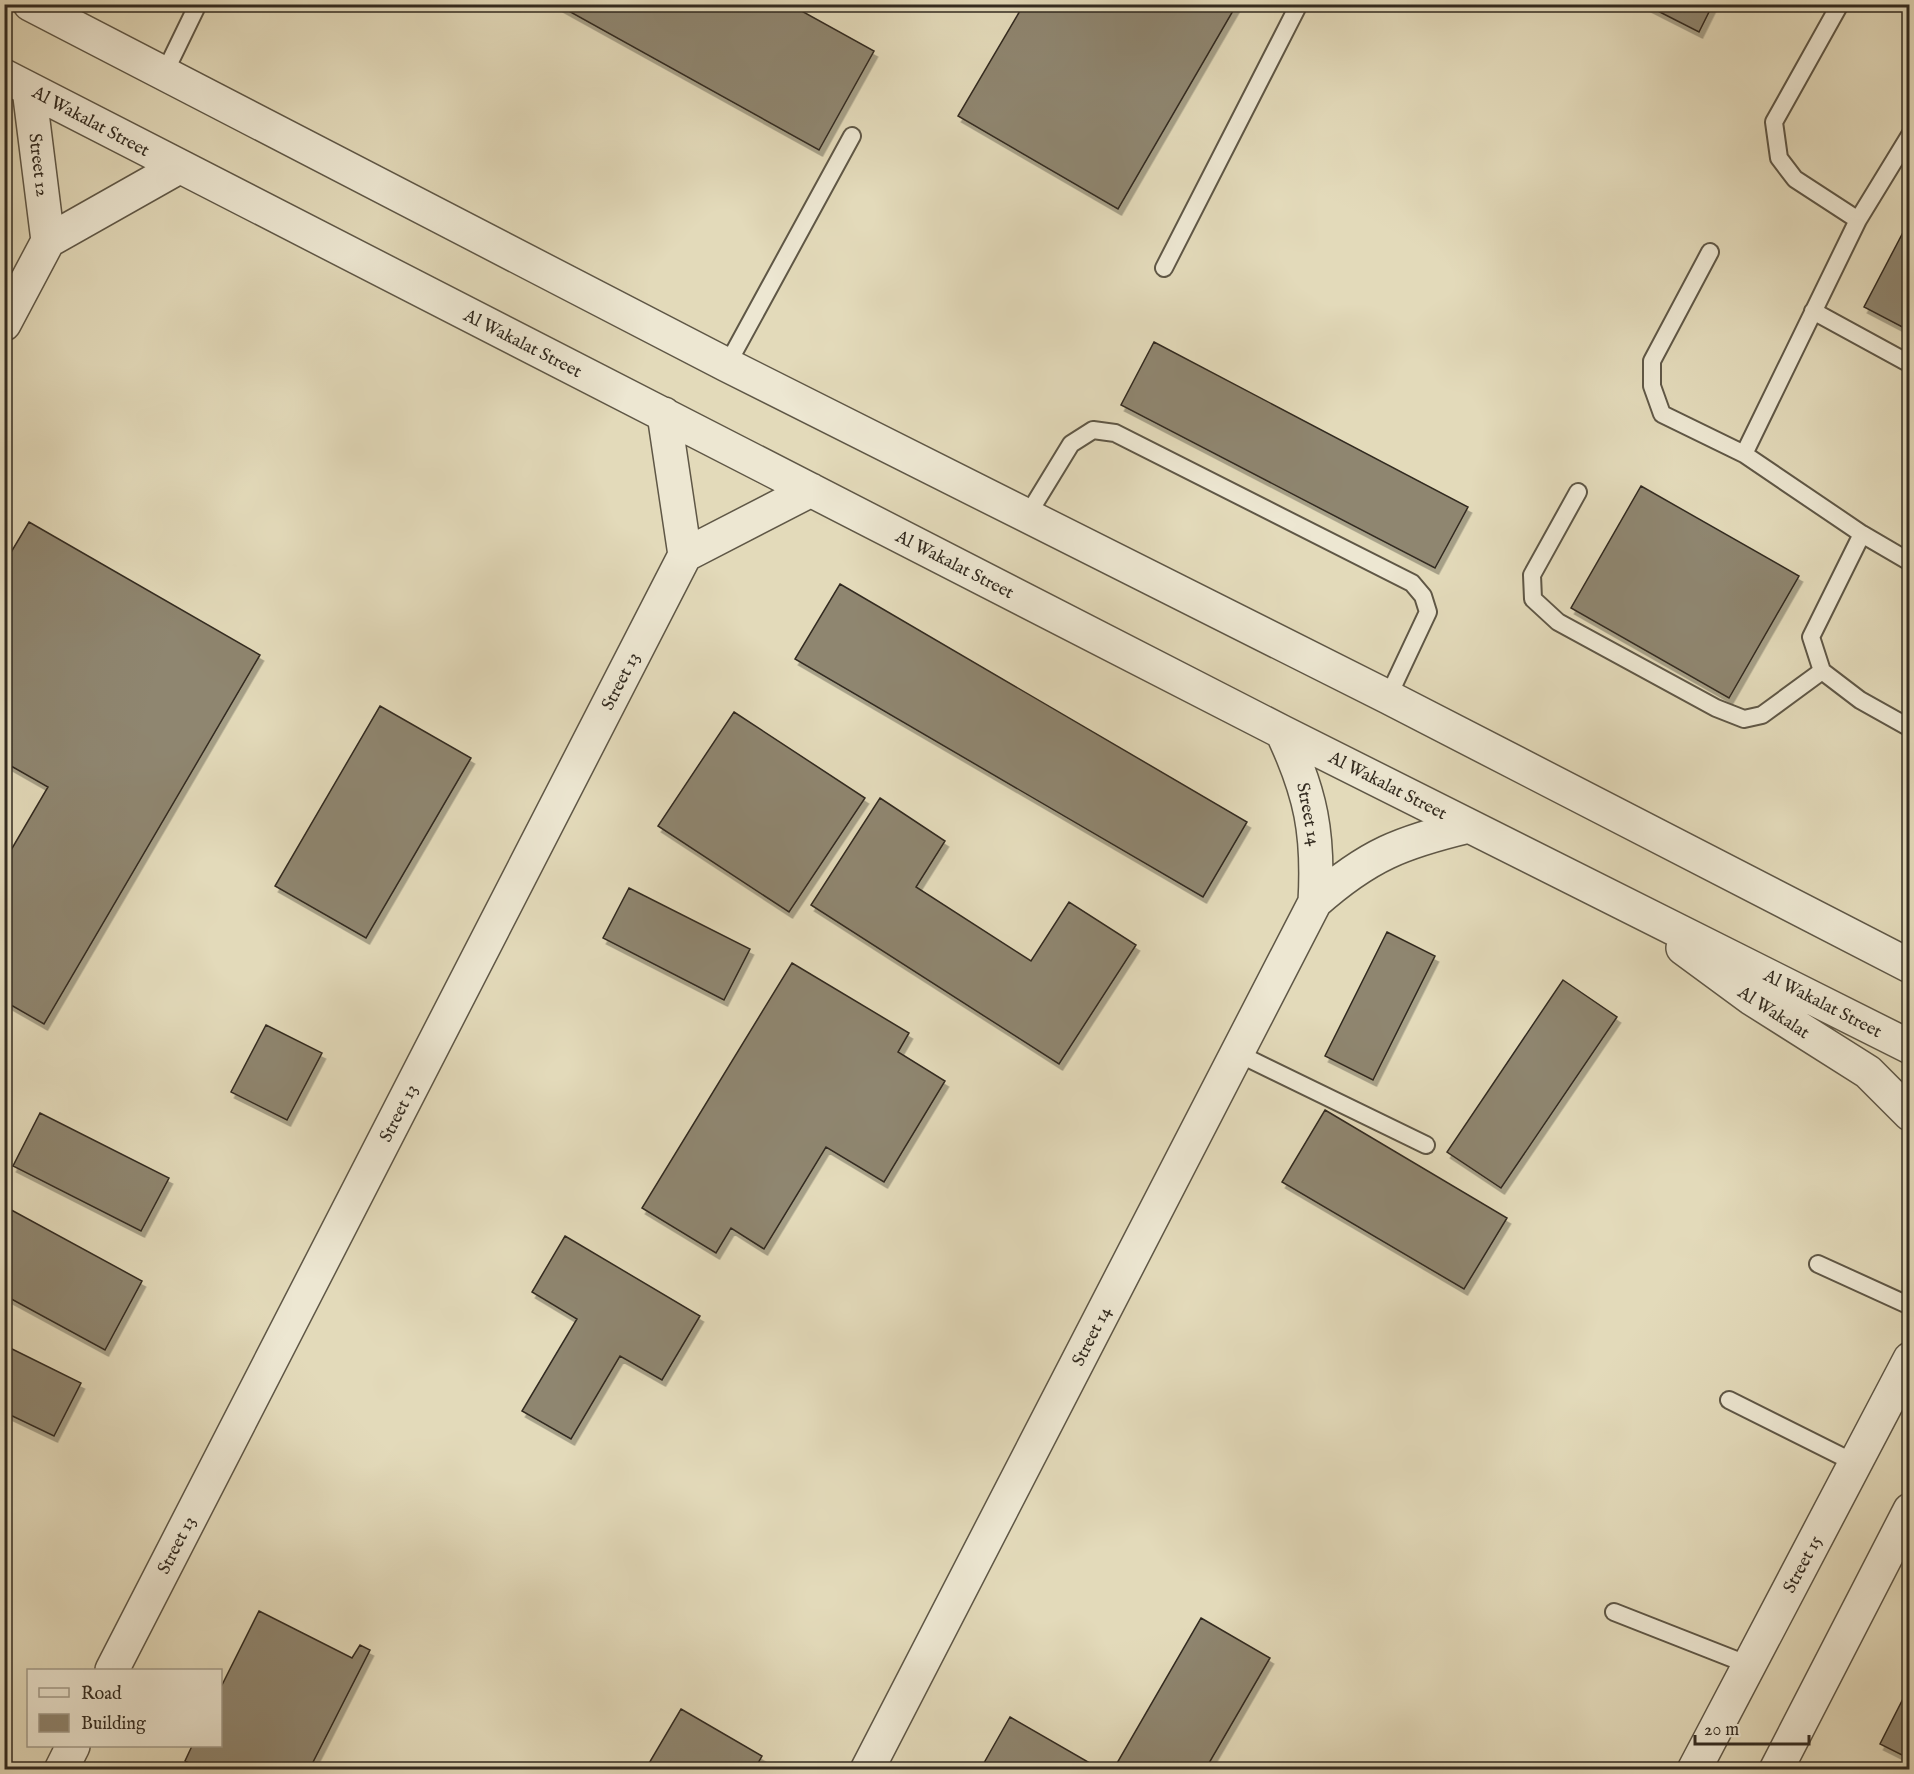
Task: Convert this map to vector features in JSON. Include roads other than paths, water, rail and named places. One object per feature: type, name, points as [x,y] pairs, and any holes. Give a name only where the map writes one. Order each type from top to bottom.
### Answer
[{"type":"street","points":[[30,4],[727,365],[1388,697],[1906,962]]},
{"type":"street","name":"Al Wakalat Street","points":[[17,82],[1282,732],[1639,909],[1910,1047]]},
{"type":"street","name":"Street 12","points":[[17,82],[48,241]]},
{"type":"street","points":[[4,324],[48,241],[179,167]]},
{"type":"street","points":[[664,414],[685,555],[811,490]]},
{"type":"street","name":"Street 13","points":[[113,1669],[685,555]]},
{"type":"street","name":"Street 14","points":[[1282,732],[1300,768],[1312,812],[1317,857],[1315,902]]},
{"type":"street","name":"Street 14","points":[[867,1770],[1315,902],[1347,873],[1384,852],[1424,837],[1469,826]]},
{"type":"street","name":"Al Wakalat","points":[[1639,909],[1697,960],[1751,998],[1868,1072],[1910,1114]]},
{"type":"street","name":"Street 15","points":[[1694,1770],[1910,1359]]},
{"type":"street","points":[[1776,1770],[1910,1510]]},
{"type":"street","points":[[61,1770],[72,1747]]},
{"type":"lane","points":[[164,74],[198,4]]},
{"type":"lane","points":[[1164,268],[1299,4]]},
{"type":"lane","points":[[1840,4],[1774,123],[1779,159],[1795,179],[1858,220]]},
{"type":"lane","points":[[1744,454],[1858,220],[1910,135]]},
{"type":"lane","points":[[727,365],[852,136]]},
{"type":"lane","points":[[1710,252],[1652,361],[1652,386],[1662,414],[1744,454],[1862,534],[1910,562]]},
{"type":"lane","points":[[1813,311],[1910,364]]},
{"type":"lane","points":[[1027,516],[1071,444],[1093,430],[1115,433],[1125,438],[1412,583],[1423,597],[1428,612],[1388,697]]},
{"type":"lane","points":[[1578,492],[1532,575],[1533,599],[1558,622],[1716,708],[1744,719],[1762,715],[1822,671]]},
{"type":"lane","points":[[1862,534],[1811,637],[1822,671],[1860,699],[1910,728]]},
{"type":"lane","points":[[1237,1053],[1426,1145]]},
{"type":"lane","points":[[1818,1264],[1910,1306]]},
{"type":"lane","points":[[1729,1400],[1855,1463]]},
{"type":"lane","points":[[1614,1612],[1749,1665]]}]
